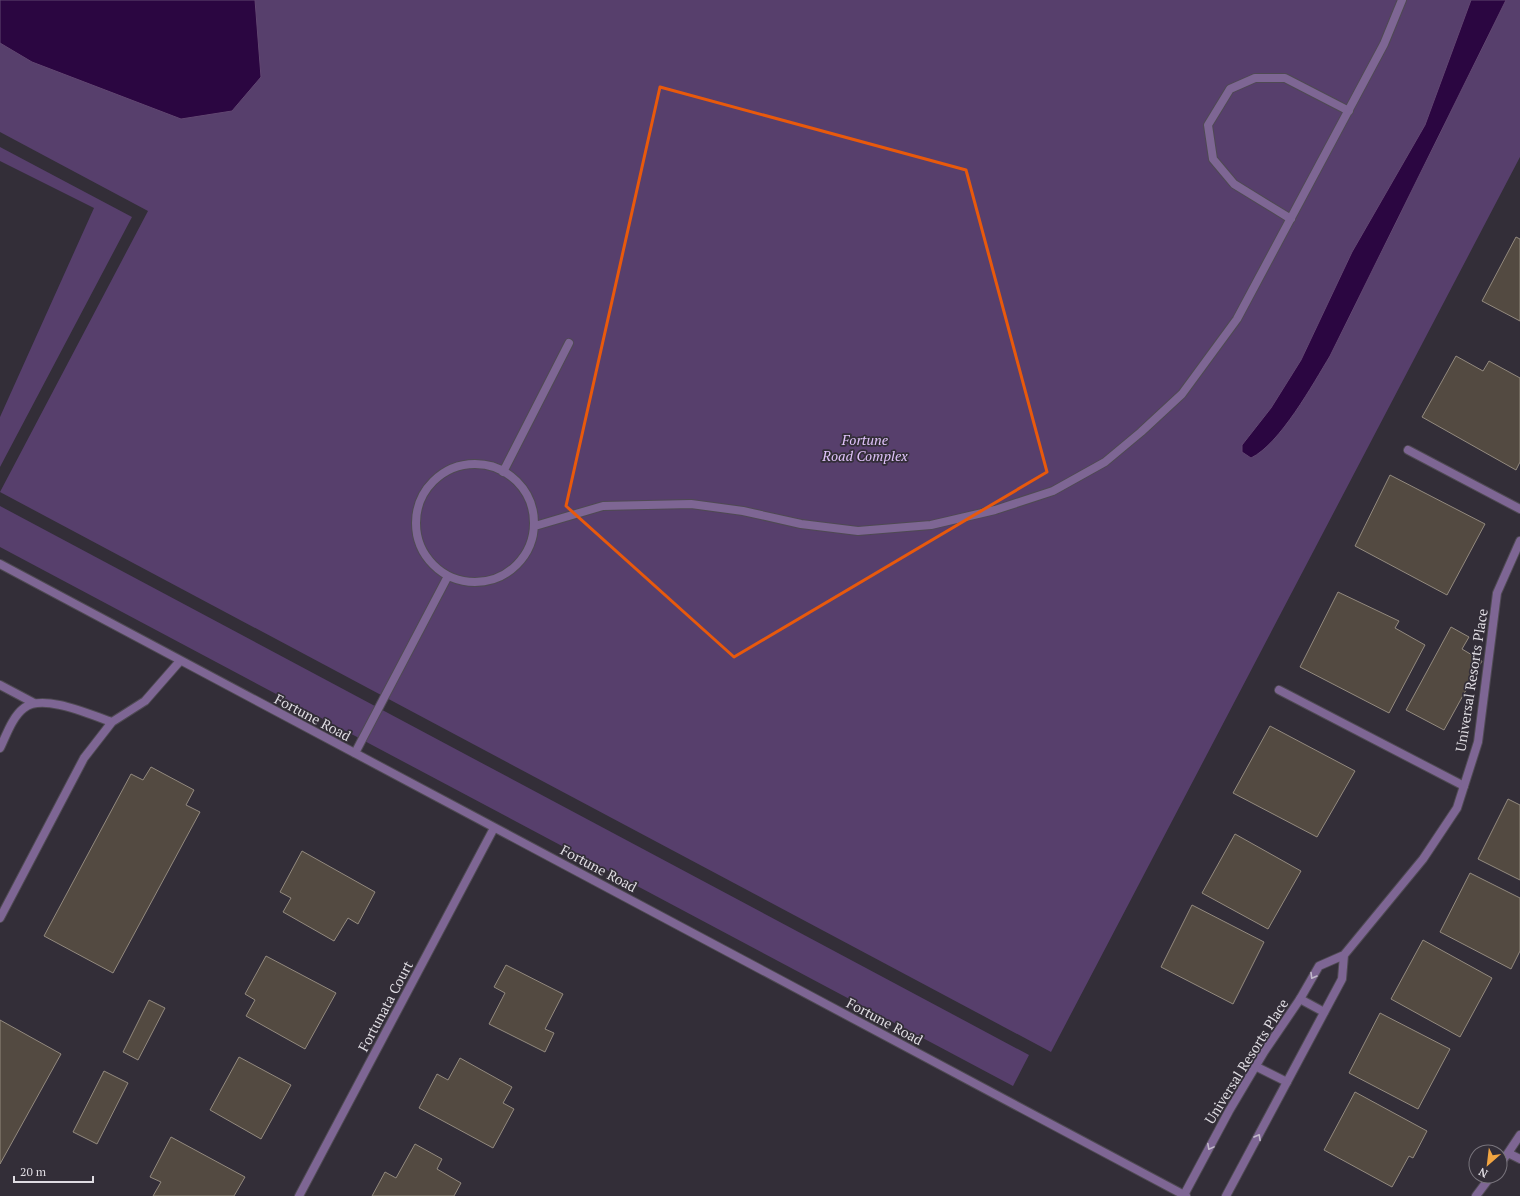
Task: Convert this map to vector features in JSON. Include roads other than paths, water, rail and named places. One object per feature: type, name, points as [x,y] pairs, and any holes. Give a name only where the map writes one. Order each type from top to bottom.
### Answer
[{"type":"street","points":[[535,526],[603,506],[691,504],[743,511],[801,524],[865,530],[931,525],[995,510],[1053,491],[1104,462],[1141,432],[1182,394],[1237,319],[1384,44],[1402,0]]},
{"type":"street","points":[[1291,219],[1234,184],[1213,159],[1208,125],[1230,89],[1255,78],[1284,78],[1349,111]]},
{"type":"street","points":[[503,472],[569,343]]},
{"type":"street","points":[[1408,450],[1520,509]]},
{"type":"street","points":[[472,464],[493,466],[511,476],[522,487],[532,505],[535,526],[530,546],[514,569],[496,580],[475,583],[455,580],[442,573],[426,559],[417,540],[414,520],[419,500],[434,479],[452,468],[472,464]]},
{"type":"street","name":"Universal Resorts Place","points":[[1185,1196],[1229,1111],[1255,1066],[1300,999],[1320,966],[1344,955],[1423,859],[1457,808],[1478,742],[1497,593],[1520,541]]},
{"type":"street","name":"Fortune Road","points":[[0,564],[1185,1196]]},
{"type":"street","points":[[355,753],[448,576]]},
{"type":"street","points":[[0,918],[84,758],[112,722],[145,701],[180,661]]},
{"type":"street","points":[[0,684],[34,703],[52,704],[70,708],[112,722]]},
{"type":"street","points":[[1279,690],[1464,786]]},
{"type":"street","points":[[0,748],[15,719],[23,708],[34,703]]},
{"type":"street","name":"Fortunata Court","points":[[299,1196],[494,828]]},
{"type":"street","points":[[1226,1196],[1342,979],[1344,955]]},
{"type":"street","points":[[1300,999],[1324,1012]]},
{"type":"street","points":[[1255,1066],[1287,1082]]},
{"type":"street","points":[[1520,1135],[1508,1153],[1520,1159]]},
{"type":"street","points":[[1476,1196],[1485,1184]]},
{"type":"park label","name":"Fortune Road Complex","points":[[865,448]]}]
